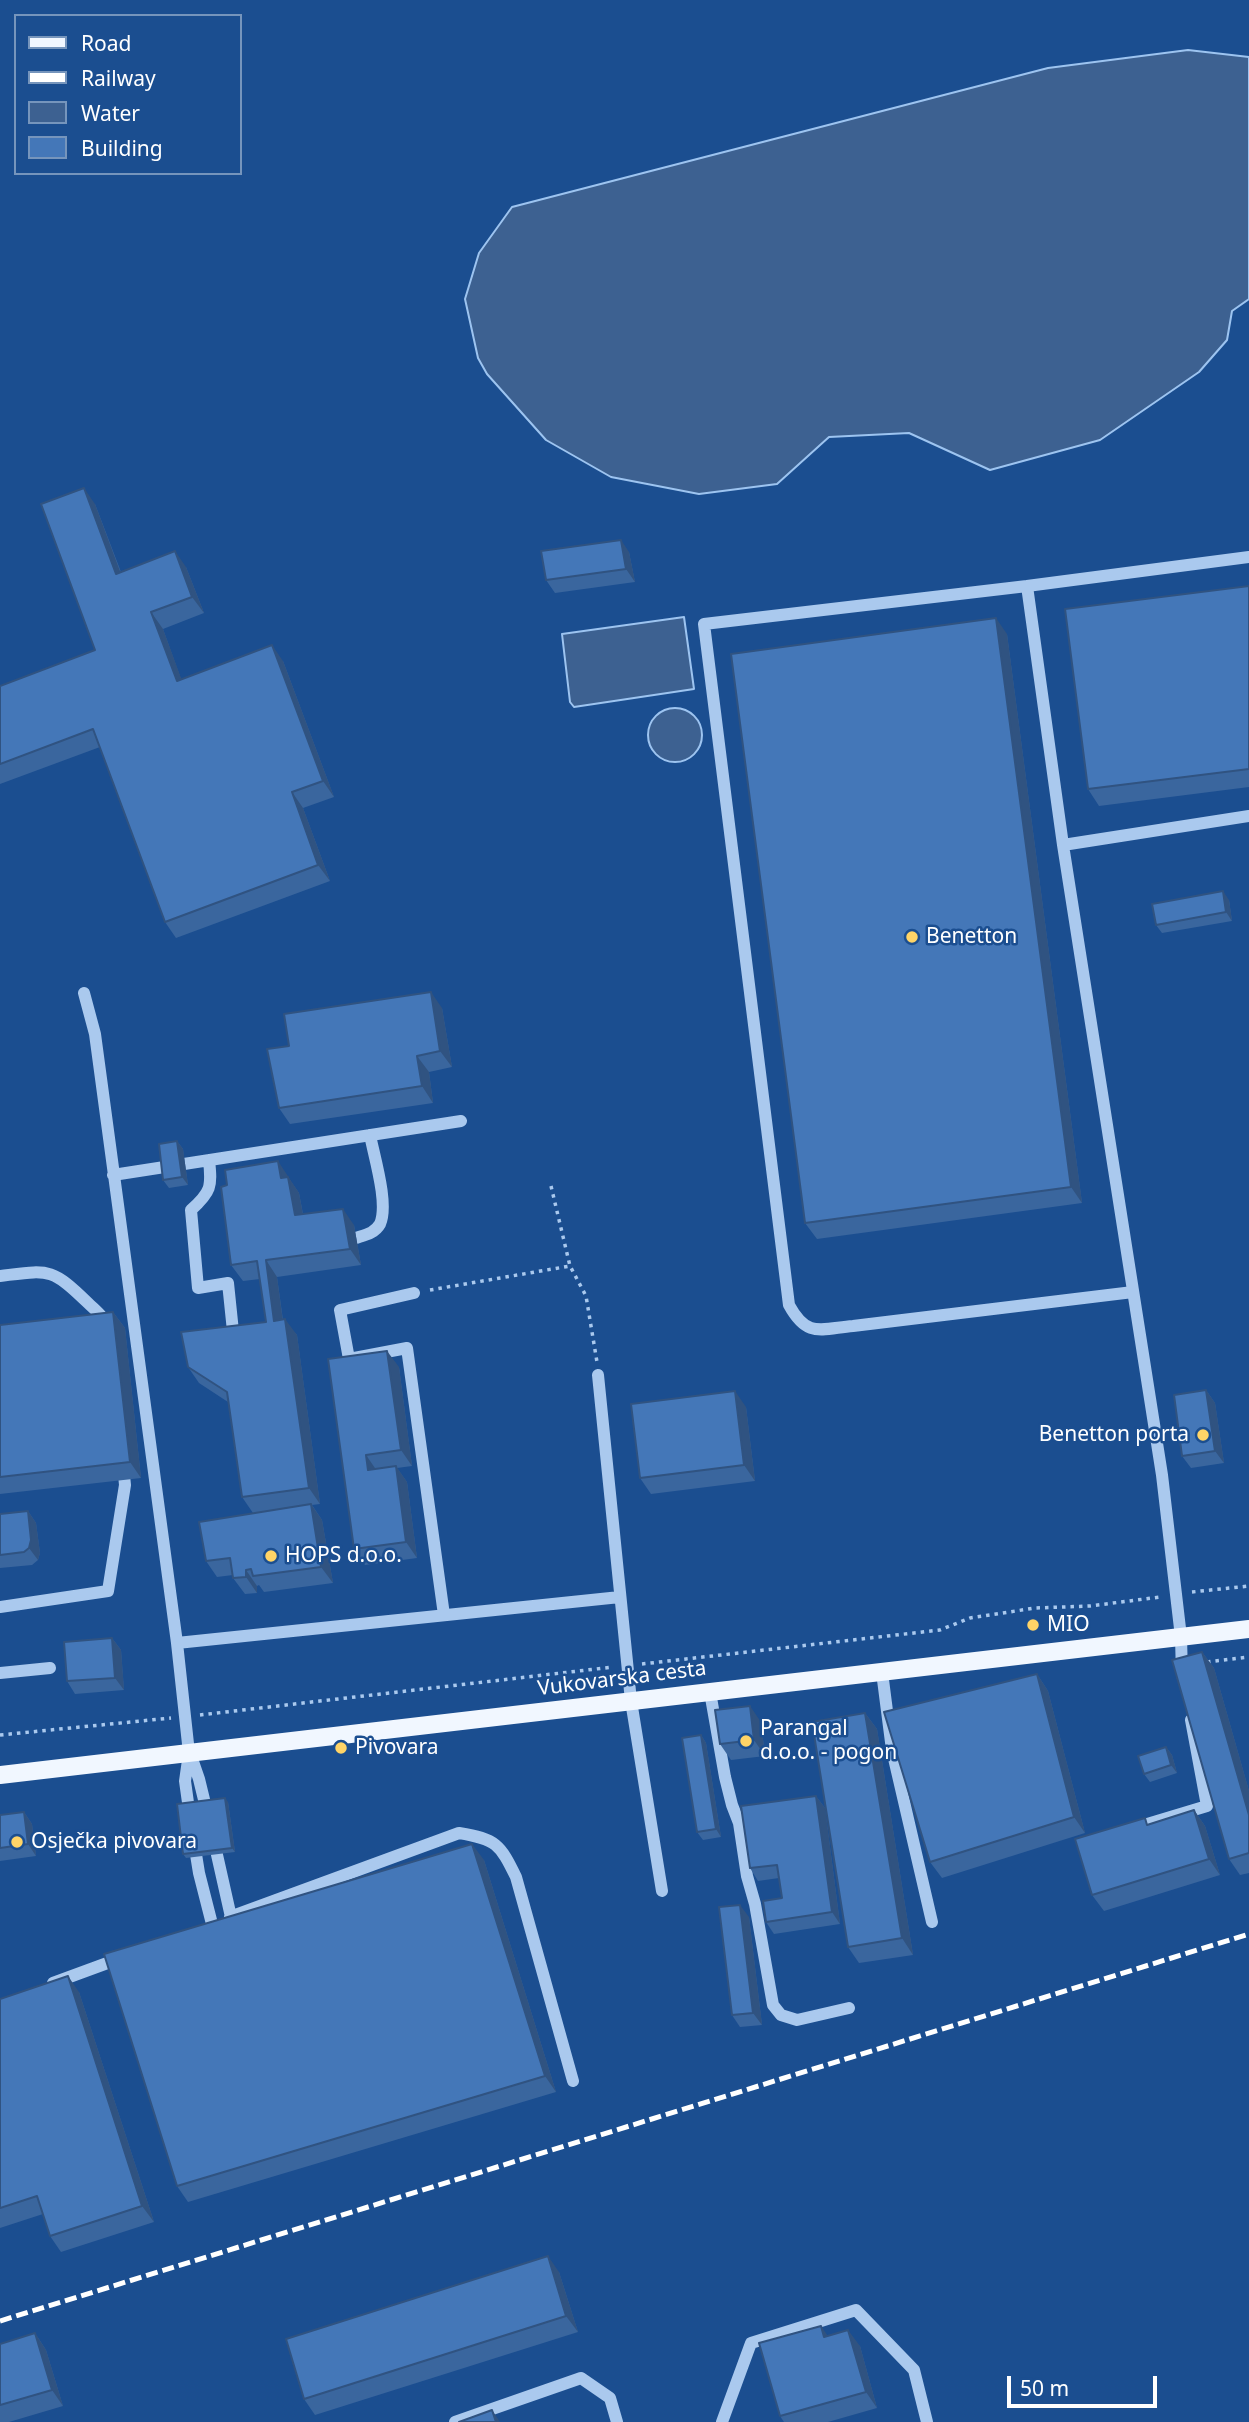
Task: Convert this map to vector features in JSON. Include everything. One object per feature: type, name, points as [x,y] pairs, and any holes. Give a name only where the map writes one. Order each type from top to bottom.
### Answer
[{"type":"main road","name":"Vukovarska cesta","points":[[0,1775],[1249,1629]]},
{"type":"lane","points":[[1133,1292],[810,1329],[797,1320],[789,1305],[704,624],[1249,557]]},
{"type":"lane","points":[[1027,586],[1063,845],[1162,1475],[1181,1637],[1181,1665],[1208,1806],[1116,1834]]},
{"type":"lane","points":[[1063,845],[1249,816]]},
{"type":"lane","points":[[84,993],[95,1034],[177,1643],[189,1753],[186,1781],[206,1926],[459,1833],[494,1842],[505,1855],[516,1877],[573,2081]]},
{"type":"lane","points":[[113,1175],[461,1121]]},
{"type":"lane","points":[[356,1238],[372,1232],[380,1223],[383,1206],[370,1135]]},
{"type":"lane","points":[[209,1160],[212,1184],[206,1196],[191,1210],[198,1288],[228,1283],[234,1344]]},
{"type":"lane","points":[[0,1276],[54,1273],[106,1320],[109,1347]]},
{"type":"lane","points":[[414,1293],[340,1310],[349,1359],[407,1348],[444,1615]]},
{"type":"lane","points":[[598,1375],[631,1701],[662,1891]]},
{"type":"lane","points":[[0,1607],[108,1591],[125,1485],[122,1458]]},
{"type":"lane","points":[[177,1643],[621,1597]]},
{"type":"lane","points":[[0,1673],[50,1668]]},
{"type":"lane","points":[[882,1672],[892,1750],[932,1922]]},
{"type":"lane","points":[[710,1692],[724,1777],[740,1823],[747,1876],[774,2005],[780,2015],[797,2020],[849,2008]]},
{"type":"lane","points":[[189,1753],[199,1779],[231,1917]]},
{"type":"lane","points":[[37,1989],[137,1952]]},
{"type":"lane","points":[[722,2422],[751,2343],[856,2310],[914,2370],[927,2422]]},
{"type":"lane","points":[[455,2422],[581,2378],[610,2398],[617,2422]]},
{"type":"path","points":[[551,1186],[570,1266],[586,1296],[598,1375]]},
{"type":"path","points":[[414,1293],[570,1266]]},
{"type":"path","points":[[1181,1665],[1249,1657]]},
{"type":"water","points":[[1188,50],[1249,57],[1249,299],[1232,311],[1227,340],[1199,372],[1100,440],[990,470],[909,433],[829,437],[777,484],[699,494],[611,477],[546,440],[487,374],[478,358],[465,299],[479,253],[512,207],[1048,68]]},
{"type":"water","points":[[684,617],[694,689],[574,707],[570,702],[562,634]]},
{"type":"water","points":[[675,708],[694,716],[702,735],[694,754],[675,762],[656,754],[648,735],[656,716]]},
{"type":"building","points":[[84,488],[116,574],[175,551],[192,597],[151,612],[177,681],[272,645],[323,781],[292,792],[318,865],[165,922],[93,729],[0,764],[0,686],[95,650],[41,504]]},
{"type":"building","points":[[621,540],[626,569],[546,580],[541,551]]},
{"type":"building","points":[[1249,586],[1249,769],[1088,789],[1065,609]]},
{"type":"building","name":"Benetton","points":[[996,618],[1071,1187],[805,1223],[731,654]]},
{"type":"building","points":[[1223,891],[1226,912],[1156,925],[1152,904]]},
{"type":"building","points":[[431,992],[440,1051],[417,1056],[422,1086],[279,1108],[267,1049],[289,1046],[284,1014]]},
{"type":"building","points":[[177,1141],[182,1177],[163,1180],[159,1144]]},
{"type":"building","points":[[278,1161],[281,1178],[288,1177],[295,1215],[343,1209],[350,1249],[266,1260],[274,1321],[285,1319],[309,1488],[242,1497],[227,1392],[188,1367],[181,1332],[266,1322],[257,1261],[231,1265],[221,1187],[227,1185],[225,1170]]},
{"type":"building","points":[[113,1312],[130,1462],[0,1477],[0,1325]]},
{"type":"building","points":[[387,1351],[401,1450],[366,1455],[368,1470],[396,1466],[406,1542],[354,1549],[328,1359]]},
{"type":"building","name":"Benetton porta","points":[[1206,1390],[1215,1451],[1182,1456],[1174,1395]]},
{"type":"building","points":[[735,1391],[744,1465],[640,1478],[631,1404]]},
{"type":"building","name":"HOPS d.o.o.","points":[[311,1504],[321,1567],[253,1576],[251,1569],[246,1570],[246,1577],[233,1578],[230,1558],[206,1561],[199,1522]]},
{"type":"building","points":[[28,1511],[31,1540],[29,1548],[24,1552],[0,1555],[0,1514]]},
{"type":"building","points":[[112,1638],[115,1678],[67,1681],[64,1642]]},
{"type":"building","points":[[1202,1652],[1249,1815],[1249,1853],[1229,1859],[1172,1660]]},
{"type":"building","points":[[1037,1674],[1074,1817],[930,1862],[884,1712]]},
{"type":"building","points":[[750,1706],[754,1740],[720,1744],[715,1710]]},
{"type":"building","points":[[865,1713],[902,1938],[848,1947],[812,1722]]},
{"type":"building","points":[[701,1735],[716,1829],[697,1832],[682,1738]]},
{"type":"building","points":[[1166,1747],[1171,1765],[1144,1774],[1138,1756]]},
{"type":"building","points":[[816,1796],[832,1912],[766,1922],[763,1901],[782,1898],[777,1865],[750,1868],[741,1806]]},
{"type":"building","points":[[225,1798],[232,1848],[183,1854],[177,1804]]},
{"type":"building","points":[[1194,1810],[1209,1859],[1092,1895],[1075,1839],[1145,1818],[1147,1825]]},
{"type":"building","points":[[24,1812],[28,1844],[0,1848],[0,1815]]},
{"type":"building","points":[[472,1844],[545,2076],[177,2186],[104,1954]]},
{"type":"building","points":[[740,1905],[753,2013],[732,2015],[719,1907]]},
{"type":"building","points":[[68,1976],[142,2206],[50,2236],[37,2196],[0,2208],[0,1999]]},
{"type":"building","points":[[548,2256],[566,2316],[304,2399],[286,2339]]},
{"type":"building","points":[[821,2326],[824,2337],[848,2330],[866,2392],[780,2416],[759,2343]]},
{"type":"building","points":[[35,2333],[52,2390],[0,2405],[0,2344]]},
{"type":"building","points":[[492,2410],[496,2422],[459,2422]]},
{"type":"railway","points":[[0,2321],[1249,1934]]},
{"type":"place","name":"Benetton","points":[[912,937]]},
{"type":"place","name":"Benetton porta","points":[[1203,1435]]},
{"type":"place","name":"HOPS d.o.o.","points":[[271,1556]]},
{"type":"place","name":"MIO","points":[[1033,1625]]},
{"type":"place","name":"Parangal d.o.o. - pogon","points":[[746,1741]]},
{"type":"place","name":"Pivovara","points":[[341,1748]]},
{"type":"place","name":"Osječka pivovara","points":[[17,1842]]}]
